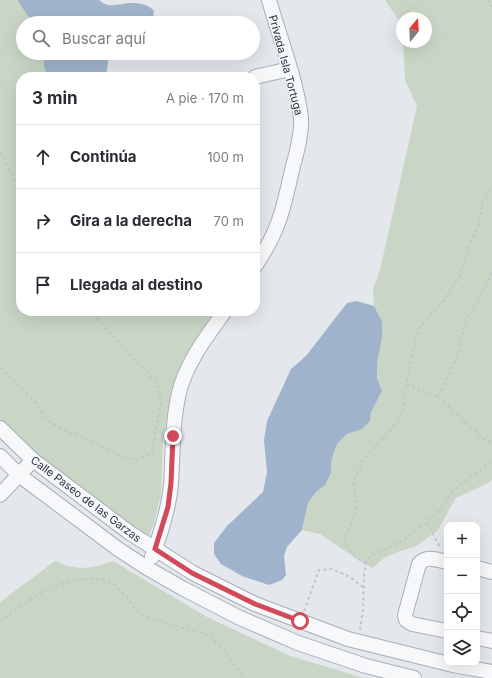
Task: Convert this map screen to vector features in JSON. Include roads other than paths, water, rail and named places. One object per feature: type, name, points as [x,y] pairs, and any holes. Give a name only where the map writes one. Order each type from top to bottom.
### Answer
[{"type":"street","name":"Privada Isla Tortuga","points":[[260,258],[276,229],[284,205],[298,149],[301,120],[290,69],[269,0]]},
{"type":"street","points":[[260,77],[290,69]]},
{"type":"street","points":[[147,568],[155,549],[168,507],[171,483],[173,436],[179,392],[188,369],[221,316]]},
{"type":"street","name":"Calle Paseo de las Garzas","points":[[0,428],[33,460],[130,533],[192,573],[255,604],[348,639],[453,665],[492,672]]},
{"type":"street","name":"Calle Paseo de las Garzas","points":[[0,456],[19,475],[147,568],[238,617],[298,643],[366,666],[414,678]]},
{"type":"street","points":[[0,495],[33,460]]},
{"type":"street","points":[[444,562],[428,558],[422,559],[419,564],[405,615],[406,620],[412,624],[444,630]]},
{"type":"street","points":[[480,569],[492,572]]},
{"type":"street","points":[[480,639],[492,641]]},
{"type":"water","points":[[18,0],[99,0],[105,4],[111,5],[131,3],[140,4],[148,6],[154,11],[153,16],[28,16]]},
{"type":"water","points":[[44,60],[108,60],[107,72],[46,72]]},
{"type":"water","points":[[357,301],[374,306],[382,321],[382,338],[377,363],[377,378],[382,391],[371,412],[370,421],[362,429],[347,434],[338,443],[331,463],[331,473],[325,485],[316,492],[308,503],[302,530],[287,547],[284,556],[286,575],[282,580],[269,585],[242,576],[221,564],[214,554],[214,543],[227,526],[263,492],[267,472],[264,440],[267,421],[291,369],[306,356],[347,303]]}]
